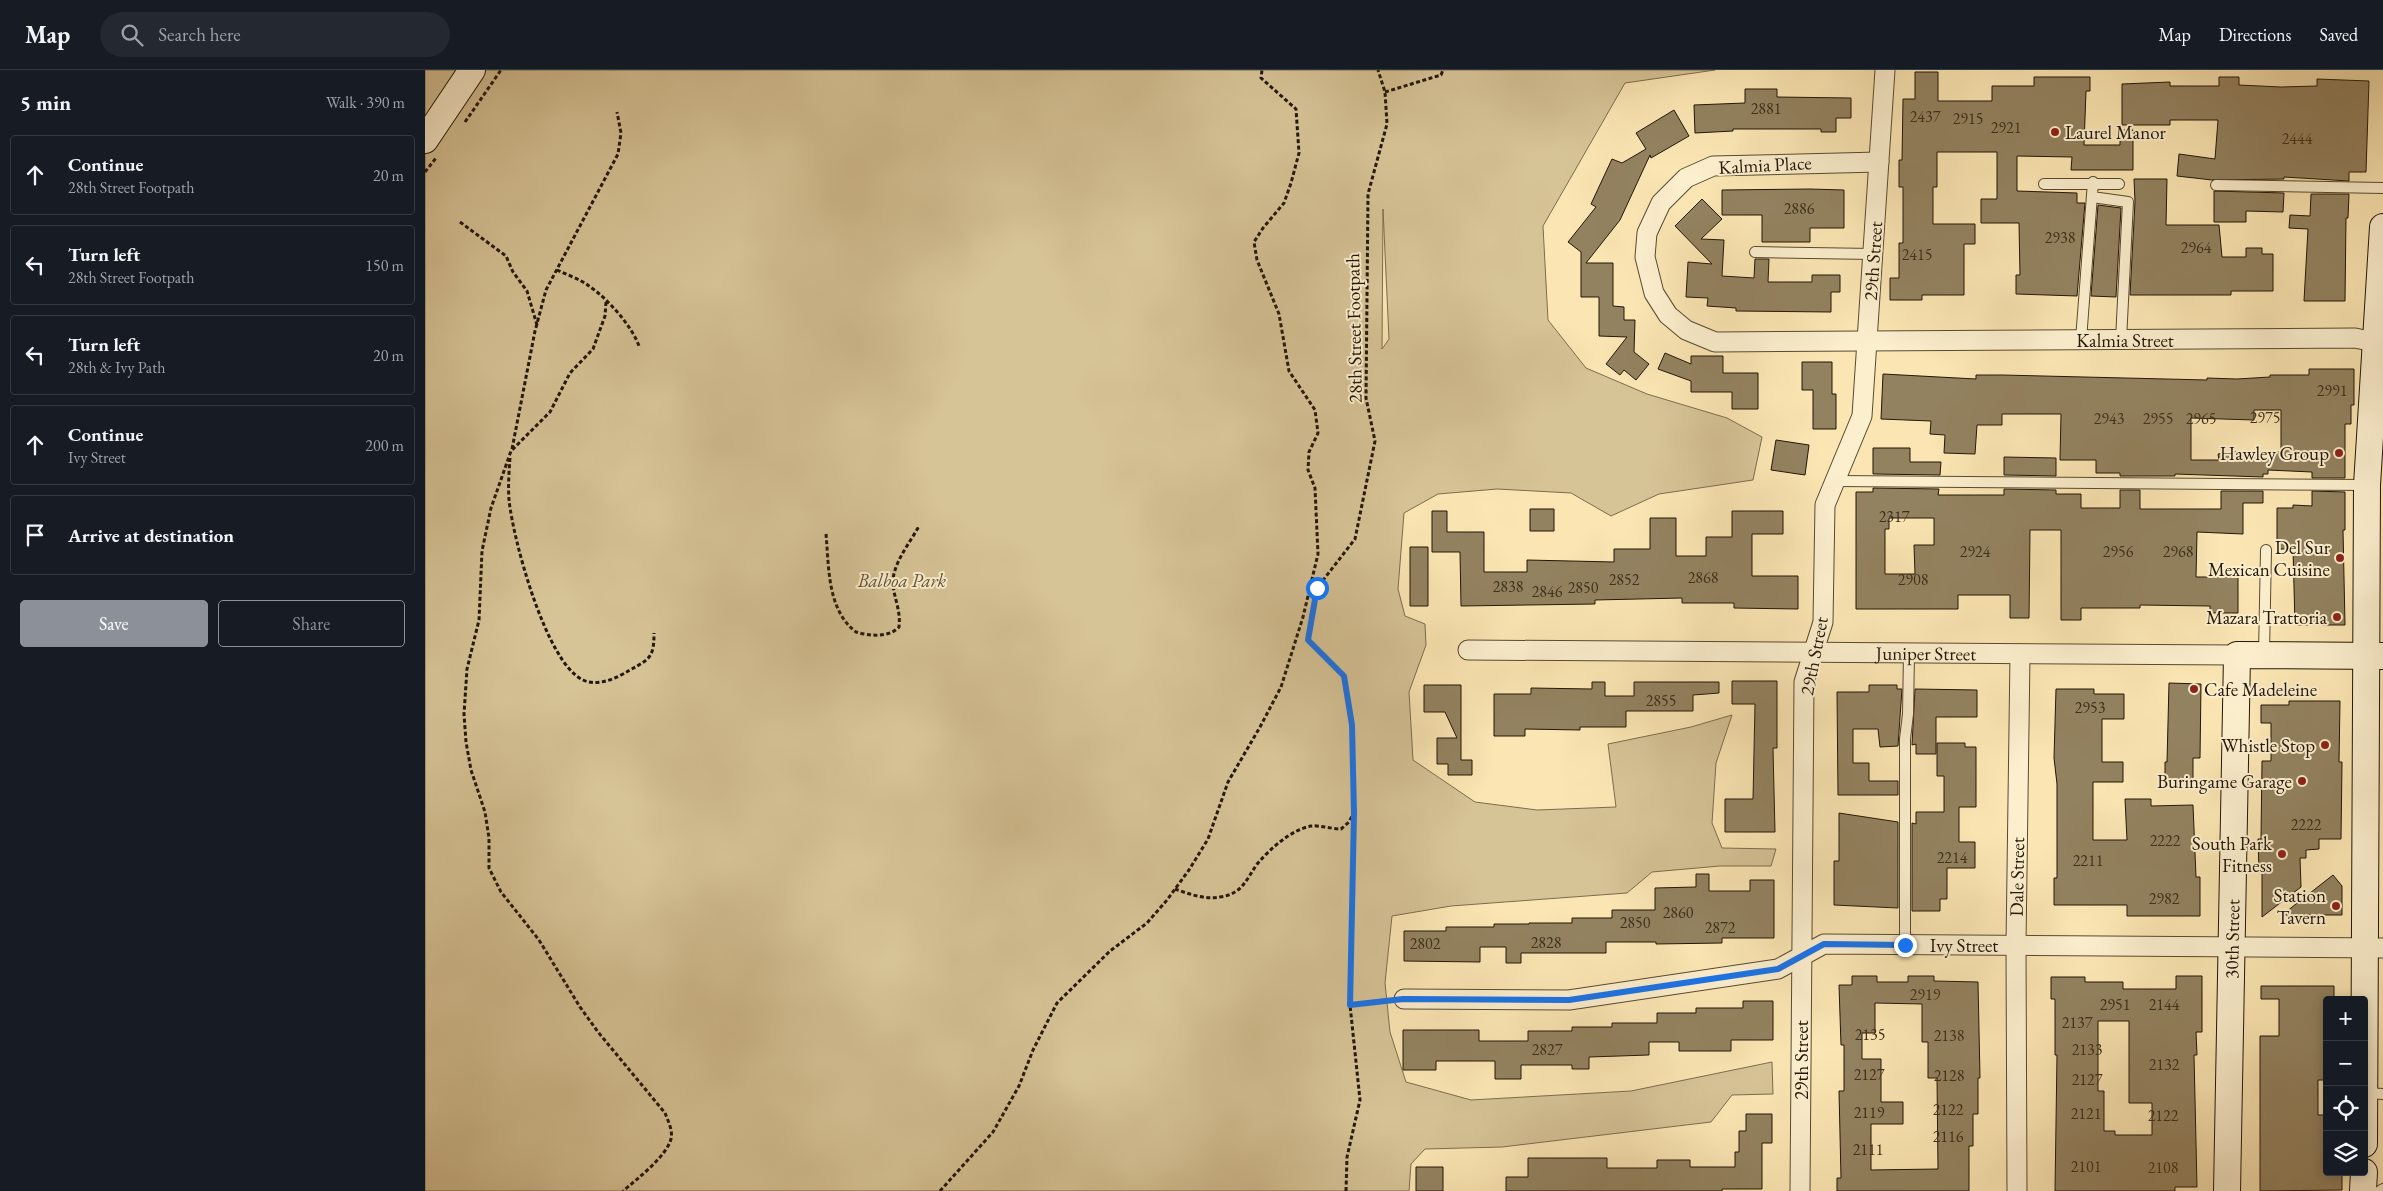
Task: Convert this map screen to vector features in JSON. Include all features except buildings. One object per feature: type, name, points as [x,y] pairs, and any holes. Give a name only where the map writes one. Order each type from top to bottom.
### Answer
[{"type":"main road","points":[[425,119],[468,70]]},
{"type":"main road","points":[[425,140],[472,70]]},
{"type":"main road","points":[[2365,1086],[2374,947],[2370,806],[2375,656],[2373,514],[2367,485],[2379,343],[2383,227]]},
{"type":"main road","name":"Juniper Street","points":[[2237,655],[2375,656]]},
{"type":"main road","name":"30th Street","points":[[2227,1191],[2237,655]]},
{"type":"main road","points":[[2363,1191],[2364,1176]]},
{"type":"street","name":"29th Street","points":[[1800,1191],[1804,682],[1823,622],[1825,505],[1834,481],[1851,448],[1862,416],[1885,70]]},
{"type":"street","name":"Kalmia Place","points":[[1867,342],[1715,342],[1686,330],[1668,315],[1654,293],[1645,257],[1647,233],[1661,203],[1686,178],[1713,166],[1879,162]]},
{"type":"street","name":"Kalmia Street","points":[[1867,342],[2355,338],[2379,343]]},
{"type":"street","name":"Juniper Street","points":[[1468,650],[2237,655]]},
{"type":"street","name":"Dale Street","points":[[2017,1191],[2016,945],[2020,654]]},
{"type":"street","name":"Ivy Street","points":[[1403,999],[1569,1000],[1778,969],[1824,944],[2374,947]]},
{"type":"lane","points":[[2081,340],[2093,182]]},
{"type":"lane","points":[[2044,184],[2093,182],[2119,184]]},
{"type":"lane","points":[[2216,185],[2383,188]]},
{"type":"lane","points":[[2092,197],[2129,202],[2121,340]]},
{"type":"lane","points":[[1755,252],[1873,254]]},
{"type":"lane","points":[[1834,481],[2367,485]]},
{"type":"lane","points":[[2264,655],[2266,550]]},
{"type":"lane","points":[[1905,945],[1905,748],[1908,714],[1909,653]]},
{"type":"lane","points":[[2368,1093],[2383,1094]]},
{"type":"path","points":[[940,1191],[993,1132],[1019,1086],[1033,1050],[1057,1002],[1110,951],[1147,923],[1175,889],[1209,839],[1228,782],[1281,687],[1303,617],[1318,554],[1315,488],[1308,470],[1309,452],[1318,433],[1315,410],[1289,371],[1279,314],[1257,260],[1254,242],[1284,203],[1291,182],[1299,153],[1296,110],[1261,78],[1262,70]]},
{"type":"path","points":[[1378,70],[1385,92],[1441,76],[1443,70]]},
{"type":"path","name":"28th Street Footpath","points":[[1346,1191],[1347,1157],[1360,1100],[1350,1005],[1354,813],[1352,725],[1344,676],[1308,640],[1317,588],[1355,539],[1375,441],[1366,398],[1368,194],[1387,124],[1385,92]]},
{"type":"path","points":[[617,112],[621,133],[618,154],[546,290],[511,451],[491,508],[482,551],[479,620],[470,653],[465,690],[466,742],[471,770],[485,812],[489,838],[489,868],[501,892],[539,940],[580,1007],[598,1032],[665,1113],[671,1127],[671,1139],[665,1152],[623,1191]]},
{"type":"path","points":[[460,222],[506,256],[513,272],[527,292],[537,325]]},
{"type":"path","points":[[557,270],[589,286],[635,333],[639,346]]},
{"type":"path","points":[[606,302],[605,316],[593,350],[569,373],[550,412],[511,451],[509,499],[517,545],[543,624],[569,669],[582,680],[596,684],[621,675],[647,661],[654,650],[654,633]]},
{"type":"path","points":[[826,534],[829,577],[840,613],[856,632],[881,634],[891,633],[899,626],[900,618],[894,576],[896,568],[919,526]]},
{"type":"path","points":[[1175,889],[1203,898],[1220,898],[1234,892],[1245,884],[1258,863],[1292,833],[1312,826],[1341,829],[1349,822],[1354,813]]},
{"type":"path","points":[[1350,1005],[1403,999]]},
{"type":"green space","name":"Balboa Park","points":[[425,70],[1715,70],[1625,83],[1543,226],[1548,320],[1586,368],[1647,394],[1727,418],[1762,437],[1753,480],[1659,494],[1611,516],[1571,493],[1497,489],[1438,494],[1404,513],[1398,589],[1405,616],[1425,624],[1426,645],[1409,692],[1413,760],[1475,802],[1537,810],[1616,807],[1608,744],[1691,727],[1732,715],[1716,763],[1712,823],[1722,848],[1776,849],[1771,866],[1720,866],[1652,872],[1627,893],[1451,906],[1392,916],[1385,983],[1390,1032],[1406,1082],[1471,1100],[1631,1091],[1772,1062],[1773,1094],[1732,1095],[1711,1122],[1502,1147],[1425,1149],[1411,1164],[1409,1191],[425,1191]],"holes":[[[1383,209],[1389,339],[1382,349]]]},
{"type":"place","name":"Laurel Manor","points":[[2055,132]]},
{"type":"place","name":"Hawley Group","points":[[2339,453]]},
{"type":"place","name":"Del Sur Mexican Cuisine","points":[[2340,558]]},
{"type":"place","name":"Mazara Trattoria","points":[[2337,617]]},
{"type":"place","name":"Cafe Madeleine","points":[[2194,689]]},
{"type":"place","name":"Whistle Stop","points":[[2325,745]]},
{"type":"place","name":"Buringame Garage","points":[[2302,781]]},
{"type":"place","name":"South Park Fitness","points":[[2282,854]]},
{"type":"place","name":"Station Tavern","points":[[2336,906]]},
{"type":"route","points":[[1317,588],[1308,640],[1344,676],[1352,725],[1354,813],[1350,1005],[1403,999],[1569,1000],[1778,969],[1824,944],[1905,945]]}]
